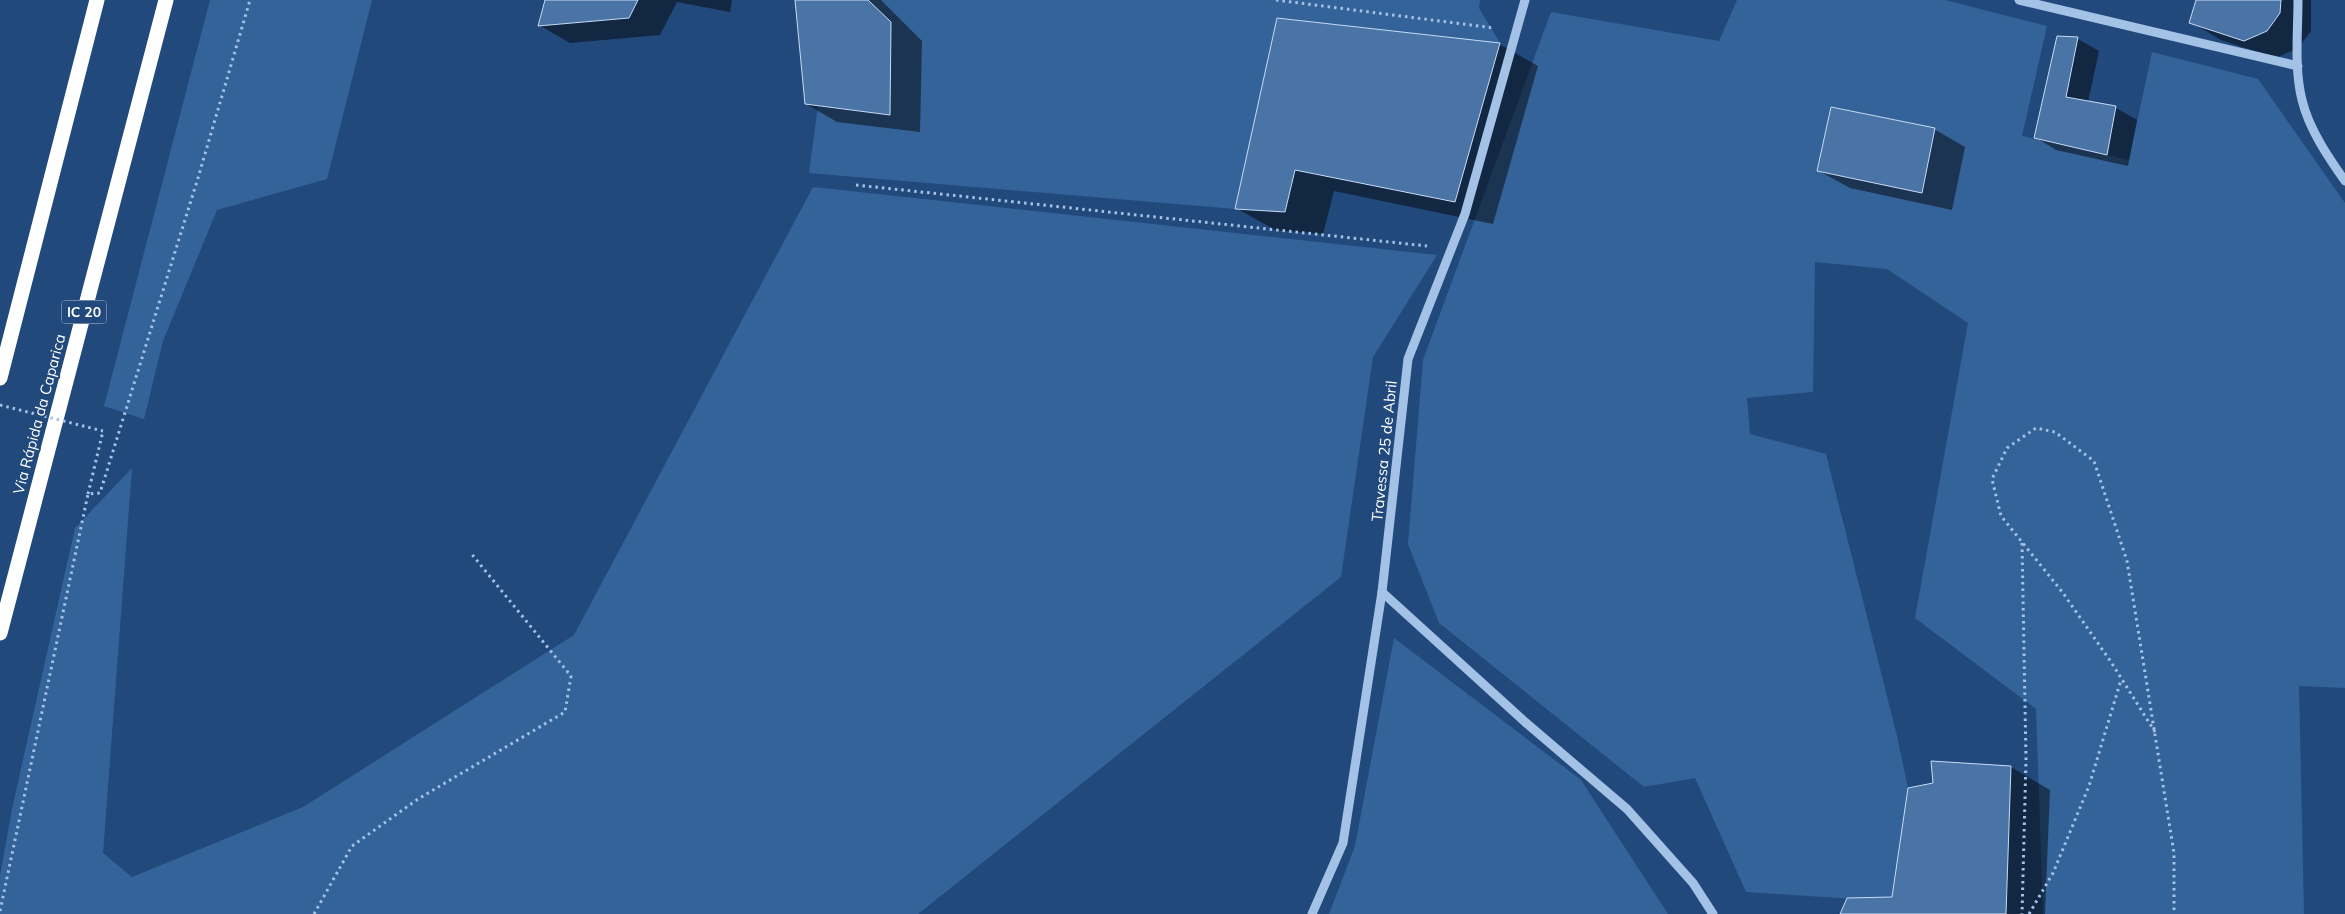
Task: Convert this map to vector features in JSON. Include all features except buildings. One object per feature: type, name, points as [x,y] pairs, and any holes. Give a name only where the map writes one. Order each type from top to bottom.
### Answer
[{"type":"highway","points":[[0,378],[97,0]]},
{"type":"highway","name":"Via Rápida da Caparica","points":[[1,632],[166,0]]},
{"type":"street","name":"Travessa 25 de Abril","points":[[1312,914],[1343,843],[1382,592],[1408,359],[1465,214],[1526,0]]},
{"type":"street","points":[[2019,0],[2298,66]]},
{"type":"street","points":[[2298,0],[2298,66],[2302,100],[2313,127],[2345,181]]},
{"type":"street","points":[[1382,592],[1463,663],[1525,722],[1627,809],[1693,883],[1712,914]]},
{"type":"path","points":[[88,494],[100,492],[198,178],[250,0]]},
{"type":"path","points":[[1276,0],[1475,27],[1517,30]]},
{"type":"path","points":[[856,185],[1451,248]]},
{"type":"path","points":[[0,404],[103,431],[0,911]]},
{"type":"path","points":[[2154,732],[2111,662],[2063,593],[2001,516],[1992,479],[2007,448],[2036,428],[2055,432],[2094,461],[2127,561],[2174,853],[2174,914]]},
{"type":"path","points":[[2022,543],[2026,758],[2022,914]]},
{"type":"path","points":[[314,914],[352,846],[418,799],[565,712],[571,676],[470,552]]},
{"type":"path","points":[[2029,914],[2053,873],[2090,786],[2121,680]]},
{"type":"shaded area","points":[[210,0],[372,0],[327,179],[217,210],[163,341],[144,419],[104,406]]},
{"type":"shaded area","points":[[868,0],[1480,0],[1479,8],[1500,43],[1278,18],[1235,209],[809,173],[818,106],[890,115],[891,23]]},
{"type":"shaded area","points":[[1737,0],[1945,0],[2047,26],[2022,136],[2129,160],[2152,52],[2258,79],[2345,203],[2345,688],[2299,686],[2304,914],[2043,914],[2036,709],[1915,618],[1968,323],[1887,269],[1815,262],[1813,392],[1747,398],[1750,434],[1826,454],[1897,736],[1908,788],[1900,902],[1746,892],[1695,778],[1644,787],[1439,623],[1408,544],[1423,360],[1551,12],[1719,41]]},
{"type":"shaded area","points":[[813,187],[1437,255],[1373,357],[1341,577],[918,914],[0,914],[0,876],[12,809],[75,528],[132,468],[103,853],[132,877],[303,807],[574,635]]},
{"type":"shaded area","points":[[1394,638],[1581,780],[1668,914],[1329,914],[1355,846]]}]
